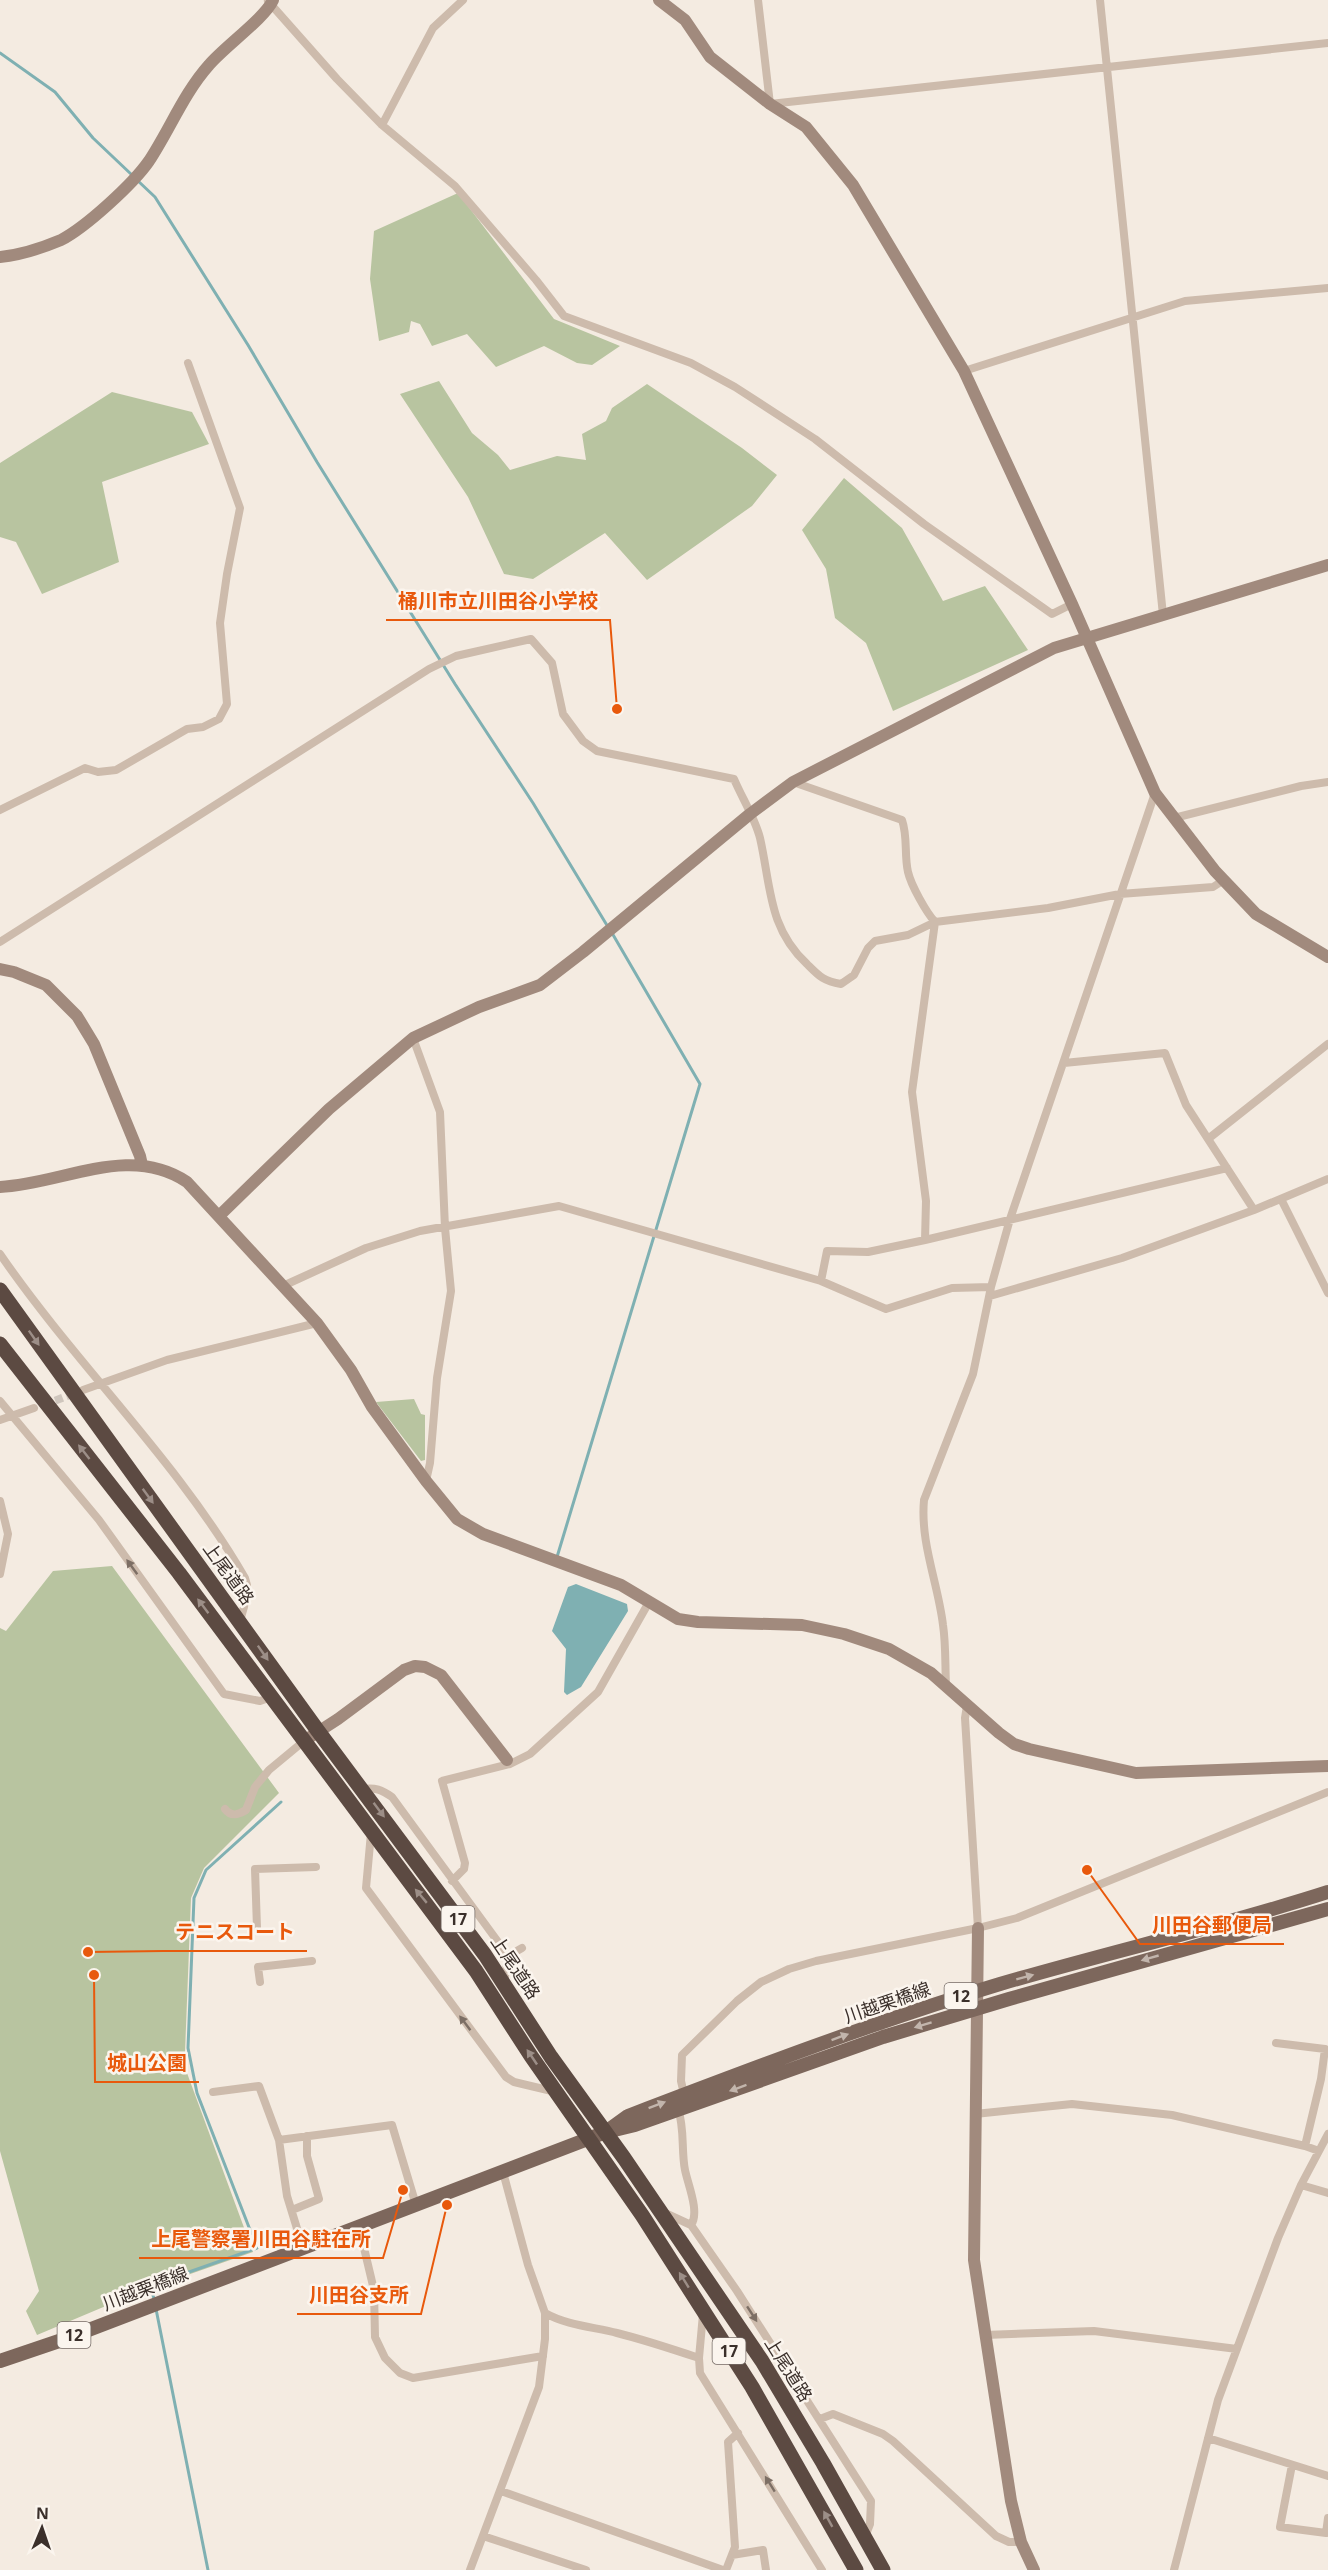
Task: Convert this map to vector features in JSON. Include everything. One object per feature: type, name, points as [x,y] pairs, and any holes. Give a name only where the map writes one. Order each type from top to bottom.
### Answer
[{"type":"highway","name":"上尾道路","points":[[0,1290],[318,1731],[363,1789],[504,1984],[551,2057],[660,2210],[762,2361],[824,2463],[883,2570]]},
{"type":"highway","name":"上尾道路","points":[[0,1344],[179,1573],[371,1833],[435,1914],[642,2215],[792,2454],[856,2570]]},
{"type":"main road","name":"川越栗橋線","points":[[606,2132],[628,2116],[849,2033],[978,1991],[1328,1892]]},
{"type":"main road","name":"川越栗橋線","points":[[0,2361],[46,2346],[606,2132],[635,2125],[884,2037],[1328,1909]]},
{"type":"street","points":[[382,124],[433,28],[463,0]]},
{"type":"street","points":[[659,0],[685,20],[710,57],[770,104],[806,127],[853,185],[964,371],[1072,604],[1155,793],[1224,880],[1256,914],[1328,957]]},
{"type":"street","points":[[758,0],[770,104]]},
{"type":"street","points":[[1100,0],[1163,615]]},
{"type":"street","points":[[0,257],[17,255],[62,239],[82,226],[129,185],[148,162],[188,93],[209,64],[271,1],[337,79],[382,124],[455,186],[536,279],[564,316],[691,363],[735,387],[815,439],[924,524],[1052,614],[1072,604]]},
{"type":"street","points":[[770,104],[1328,43]]},
{"type":"street","points":[[964,371],[1185,302],[1328,288]]},
{"type":"street","points":[[0,810],[85,768],[98,772],[116,770],[187,729],[203,727],[219,719],[227,704],[220,623],[240,508],[188,363]]},
{"type":"street","points":[[220,1215],[329,1109],[413,1038],[479,1007],[540,985],[584,952],[750,814],[794,782],[1054,648],[1328,565]]},
{"type":"street","points":[[0,942],[429,669],[456,656],[531,639],[552,663],[563,714],[583,741],[597,751],[734,779],[759,836],[767,881],[780,932],[792,950],[826,982],[841,984],[854,975],[868,948],[875,941],[908,935],[935,922],[1048,908],[1120,894],[1213,887],[1224,880]]},
{"type":"street","points":[[794,782],[902,820],[905,830],[908,873],[935,922],[912,1092],[926,1201],[925,1240]]},
{"type":"street","points":[[1174,818],[1301,786],[1328,783]]},
{"type":"street","points":[[946,1685],[943,1625],[929,1559],[923,1514],[924,1500],[973,1374],[1010,1219],[1155,793]]},
{"type":"street","points":[[0,969],[46,985],[78,1016],[94,1044],[142,1165]]},
{"type":"street","points":[[413,1038],[440,1113],[445,1228],[451,1291],[437,1378],[430,1462],[426,1481]]},
{"type":"street","points":[[1208,1139],[1328,1044]]},
{"type":"street","points":[[1064,1063],[1165,1053],[1186,1105],[1254,1210]]},
{"type":"street","points":[[0,1187],[117,1164],[142,1165],[177,1175],[220,1215],[317,1323],[351,1370],[372,1407],[457,1519],[471,1528],[516,1547],[621,1585],[678,1619],[698,1622],[802,1625],[844,1634],[889,1649],[931,1673],[1014,1744],[1067,1759],[1136,1773],[1328,1766]]},
{"type":"street","points":[[821,1281],[827,1251],[868,1252],[1227,1168]]},
{"type":"street","points":[[285,1285],[366,1248],[420,1231],[559,1206],[821,1281],[886,1309],[952,1288],[991,1291],[1122,1258],[1254,1210],[1328,1179]]},
{"type":"street","points":[[1281,1199],[1328,1293]]},
{"type":"street","points":[[0,1254],[39,1310],[164,1460],[199,1506],[240,1568],[247,1585],[240,1621]]},
{"type":"street","points":[[83,1390],[167,1360],[317,1323]]},
{"type":"street","points":[[0,1401],[99,1520],[224,1694],[260,1701],[272,1697]]},
{"type":"street","points":[[0,1420],[34,1408]]},
{"type":"street","points":[[0,1501],[8,1534],[8,1545],[0,1574]]},
{"type":"street","points":[[452,1881],[464,1869],[465,1863],[442,1781],[510,1764],[530,1754],[598,1692],[650,1602]]},
{"type":"street","points":[[225,1809],[235,1815],[246,1810],[255,1787],[269,1770],[318,1731],[404,1670],[415,1666],[436,1671],[446,1681],[507,1760]]},
{"type":"street","points":[[967,1706],[965,1718],[978,1928],[974,2260],[1011,2501],[1021,2542],[1034,2570]]},
{"type":"street","points":[[363,1789],[373,1787],[392,1797],[508,1956],[504,1984]]},
{"type":"street","points":[[684,2094],[681,2081],[682,2055],[761,1982],[816,1960],[978,1928],[1017,1918],[1089,1891],[1209,1839],[1328,1792]]},
{"type":"street","points":[[371,1833],[366,1888],[506,2077],[514,2082],[557,2092]]},
{"type":"street","points":[[257,1928],[255,1869],[316,1867]]},
{"type":"street","points":[[508,1956],[522,1948]]},
{"type":"street","points":[[260,1982],[258,1967],[312,1961]]},
{"type":"street","points":[[1276,2043],[1325,2049],[1321,2079],[1305,2145]]},
{"type":"street","points":[[213,2092],[259,2086],[279,2139],[292,2210],[303,2248]]},
{"type":"street","points":[[975,2114],[1072,2104],[1083,2105],[1172,2115],[1305,2145],[1319,2151]]},
{"type":"street","points":[[678,2109],[682,2121],[684,2166],[695,2217],[691,2226]]},
{"type":"street","points":[[279,2139],[392,2126],[416,2205]]},
{"type":"street","points":[[1174,2570],[1218,2400],[1278,2238],[1301,2185],[1328,2134]]},
{"type":"street","points":[[292,2210],[319,2199],[307,2156],[307,2136]]},
{"type":"street","points":[[470,2570],[539,2387],[543,2356],[545,2313],[528,2265],[503,2172]]},
{"type":"street","points":[[1301,2185],[1328,2193]]},
{"type":"street","points":[[660,2210],[691,2226],[737,2291],[820,2419],[871,2501],[870,2524],[865,2538]]},
{"type":"street","points":[[359,2227],[374,2290],[375,2337],[385,2358],[400,2373],[413,2378],[543,2356]]},
{"type":"street","points":[[703,2311],[699,2373],[822,2570]]},
{"type":"street","points":[[545,2313],[556,2320],[621,2334],[699,2358]]},
{"type":"street","points":[[985,2335],[1094,2331],[1237,2349]]},
{"type":"street","points":[[820,2419],[833,2414],[883,2434],[996,2536],[1009,2542],[1021,2542]]},
{"type":"street","points":[[501,2490],[725,2570],[735,2547],[728,2442],[738,2433]]},
{"type":"street","points":[[1208,2438],[1328,2476]]},
{"type":"street","points":[[1292,2464],[1280,2527],[1326,2533],[1328,2518]]},
{"type":"street","points":[[483,2535],[586,2570]]},
{"type":"street","points":[[732,2555],[763,2550],[766,2570]]},
{"type":"green space","points":[[458,193],[554,319],[620,346],[592,365],[577,363],[544,346],[496,367],[467,334],[432,346],[420,324],[411,321],[409,332],[379,341],[370,279],[374,231]]},
{"type":"green space","points":[[439,381],[472,433],[498,455],[510,470],[557,456],[586,460],[582,434],[606,421],[612,408],[647,384],[742,448],[777,475],[752,506],[647,580],[605,533],[533,579],[504,574],[468,497],[400,394]]},
{"type":"green space","points":[[112,392],[192,412],[209,444],[102,482],[119,562],[42,594],[16,542],[0,537],[0,463]]},
{"type":"green space","points":[[844,478],[902,528],[943,601],[985,586],[1028,650],[893,711],[866,643],[835,618],[826,569],[802,530]]},
{"type":"green space","points":[[414,1399],[421,1414],[425,1415],[425,1460],[421,1461],[376,1402]]},
{"type":"green space","points":[[112,1566],[279,1793],[204,1868],[191,1898],[185,2052],[187,2073],[253,2252],[139,2292],[37,2335],[26,2311],[39,2291],[0,2151],[0,1628],[6,1631],[53,1571]]},
{"type":"water","points":[[576,1584],[627,1604],[628,1611],[581,1687],[567,1695],[564,1692],[566,1649],[552,1631],[568,1587]]},
{"type":"waterway","points":[[0,53],[55,92],[93,138],[132,175]]},
{"type":"waterway","points":[[137,180],[155,197],[248,345],[317,462],[455,684],[533,803],[608,927]]},
{"type":"waterway","points":[[557,1557],[700,1084],[612,933]]},
{"type":"waterway","points":[[154,2299],[151,2287],[155,2284],[257,2248],[197,2093],[188,2048],[194,1898],[206,1870],[281,1802]]},
{"type":"waterway","points":[[156,2309],[208,2570]]},
{"type":"tunnel","points":[[44,1405],[77,1392]]},
{"type":"place","name":"桶川市立川田谷小学校","points":[[617,709]]},
{"type":"place","name":"川田谷郵便局","points":[[1087,1870]]},
{"type":"place","name":"テニスコート","points":[[88,1952]]},
{"type":"place","name":"城山公園","points":[[94,1975]]},
{"type":"place","name":"上尾警察署川田谷駐在所","points":[[403,2190]]},
{"type":"place","name":"川田谷支所","points":[[447,2205]]}]
